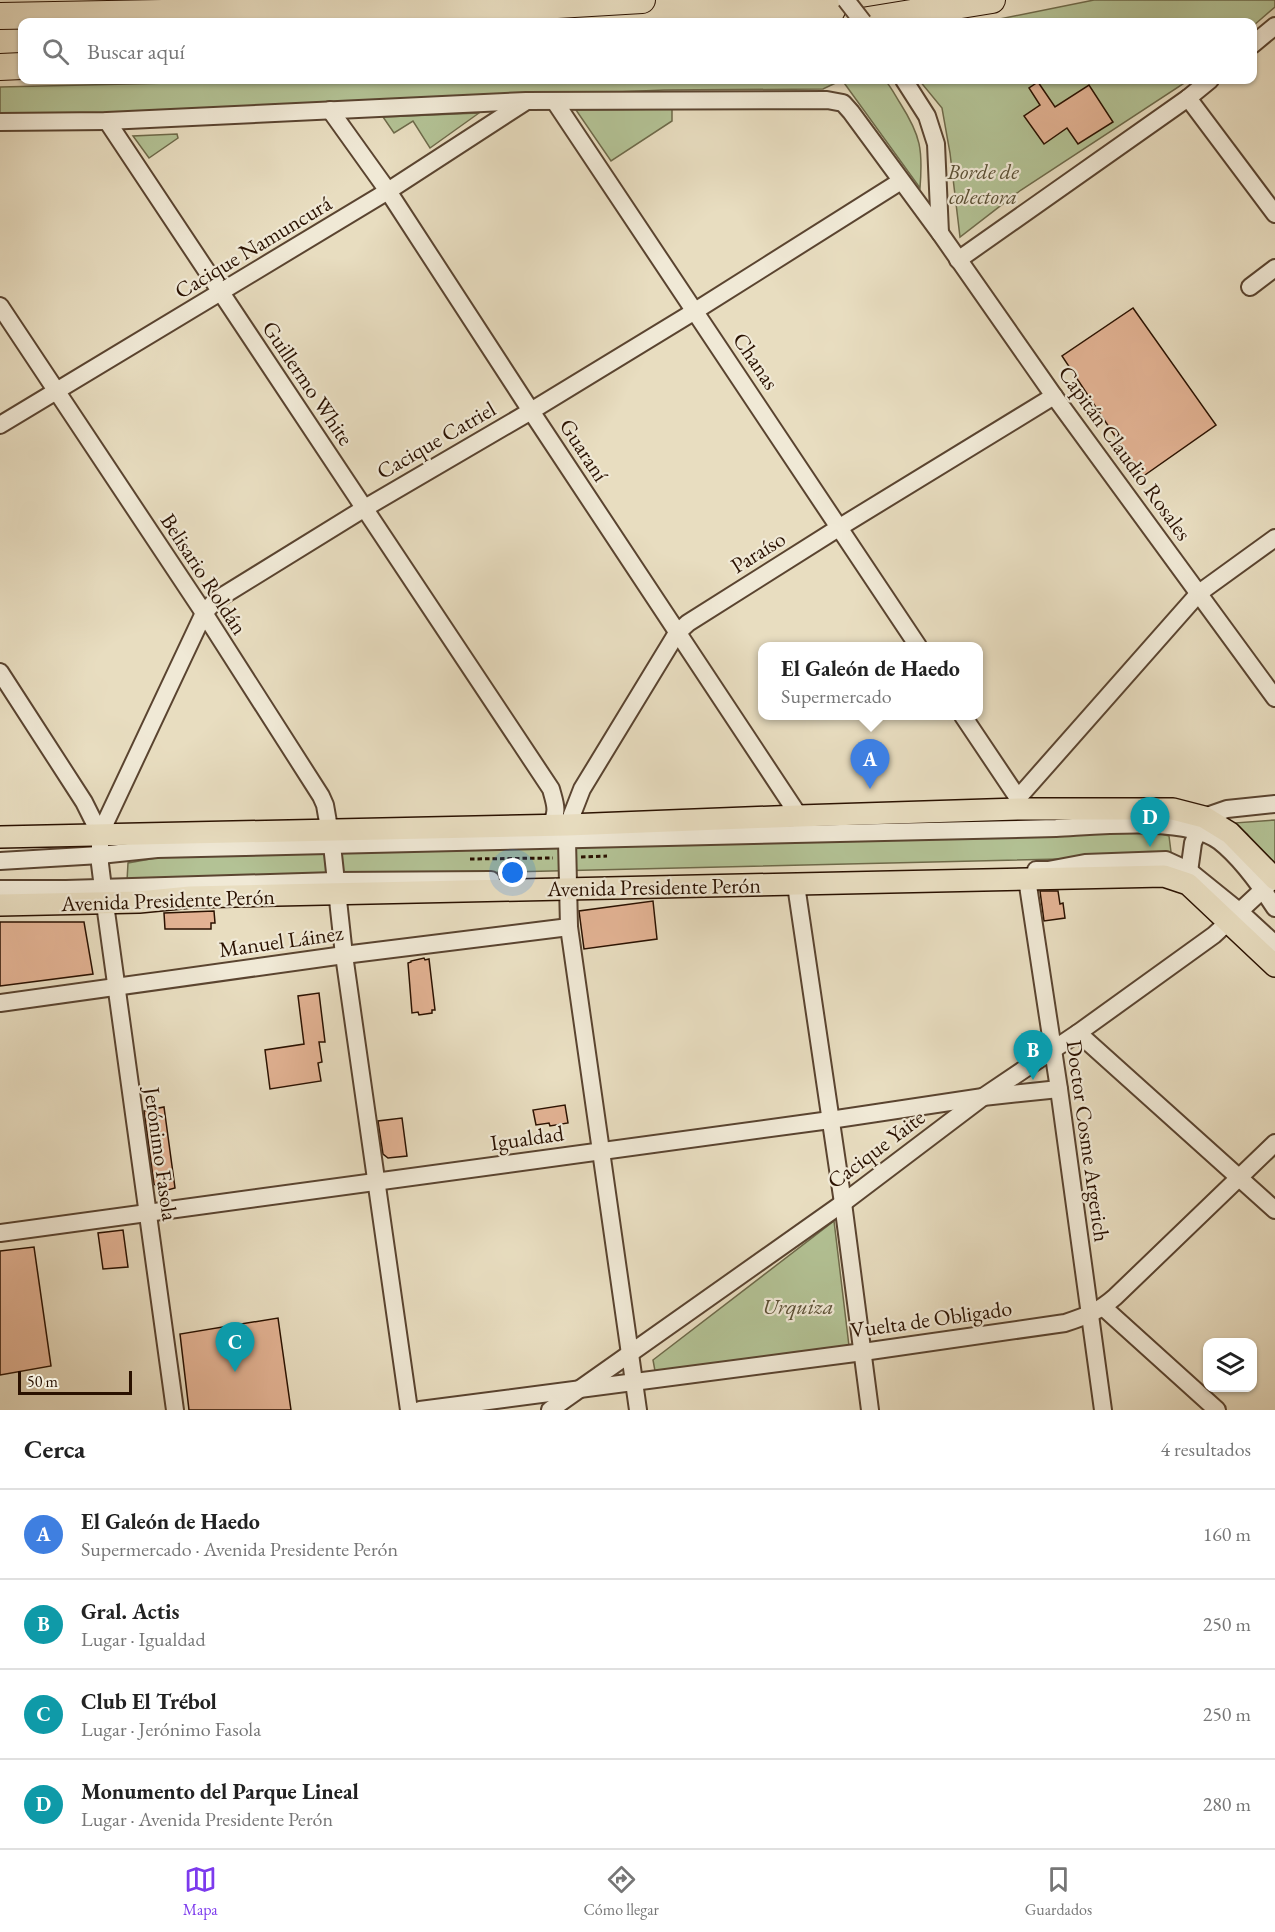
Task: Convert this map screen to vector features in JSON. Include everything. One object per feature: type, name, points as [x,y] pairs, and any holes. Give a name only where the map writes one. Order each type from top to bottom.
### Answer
[{"type":"highway","points":[[0,16],[540,6],[642,0]]},
{"type":"highway","points":[[881,18],[992,0]]},
{"type":"highway","points":[[0,67],[18,66]]},
{"type":"main road","points":[[0,837],[100,845],[562,830],[1018,804],[1173,809],[1201,824],[1230,833],[1272,882]]},
{"type":"main road","name":"Avenida Presidente Perón","points":[[0,905],[104,896],[139,902],[335,887],[568,884],[796,885],[1188,877],[1234,917],[1275,966]]},
{"type":"street","points":[[846,0],[859,18]]},
{"type":"street","points":[[1257,41],[1275,26]]},
{"type":"street","points":[[907,84],[927,116],[936,144],[940,233]]},
{"type":"street","points":[[958,260],[1205,84]]},
{"type":"street","points":[[1188,98],[1275,214]]},
{"type":"street","name":"Capitán Claudio Rosales","points":[[555,102],[827,100],[843,103],[940,233],[1054,396],[1275,698]]},
{"type":"street","points":[[0,122],[107,121],[526,101],[555,102]]},
{"type":"street","name":"Cacique Namuncurá","points":[[0,425],[388,191],[526,101]]},
{"type":"street","name":"Chanas","points":[[555,102],[915,642]]},
{"type":"street","name":"Guaraní","points":[[330,110],[388,191],[799,816]]},
{"type":"street","name":"Guillermo White","points":[[107,121],[551,789],[556,808],[555,816],[562,830],[567,857],[569,927],[638,1410]]},
{"type":"street","name":"Cacique Catriel","points":[[100,845],[204,613],[216,600],[365,508],[531,411],[901,181]]},
{"type":"street","points":[[1250,287],[1275,268]]},
{"type":"street","name":"Belisario Roldán","points":[[0,306],[204,613],[325,805],[375,1181],[409,1410]]},
{"type":"street","name":"Paraíso","points":[[562,830],[582,789],[677,633],[688,623],[1054,396]]},
{"type":"street","points":[[966,720],[1018,804],[1199,593],[1275,538]]},
{"type":"street","points":[[0,672],[84,802],[100,845],[0,861]]},
{"type":"street","points":[[551,789],[558,793],[582,789]]},
{"type":"street","points":[[562,830],[1056,828],[1201,824],[1227,809],[1275,804]]},
{"type":"street","points":[[568,884],[1048,870],[1085,863],[1166,860],[1188,877],[1193,843],[1201,824]]},
{"type":"street","name":"Jerónimo Fasola","points":[[100,845],[116,987],[175,1410]]},
{"type":"street","name":"Doctor Cosme Argerich","points":[[1027,879],[1059,1089],[1097,1311],[1102,1410]]},
{"type":"street","points":[[1272,882],[1275,908]]},
{"type":"street","name":"Cacique Yaite","points":[[550,1410],[843,1203],[983,1097],[1078,1033],[1214,935],[1272,882]]},
{"type":"street","points":[[796,885],[843,1203],[870,1410]]},
{"type":"street","points":[[0,889],[104,896]]},
{"type":"street","points":[[1234,917],[1275,944]]},
{"type":"street","name":"Manuel Láinez","points":[[0,1003],[569,927]]},
{"type":"street","points":[[1078,1033],[1275,1210]]},
{"type":"street","name":"Igualdad","points":[[0,1233],[830,1120],[983,1097],[1059,1089]]},
{"type":"street","name":"Vuelta de Obligado","points":[[420,1410],[1065,1323],[1097,1311],[1275,1143]]},
{"type":"street","points":[[1097,1311],[1217,1410]]},
{"type":"path","points":[[462,859],[614,855]]},
{"type":"green space","points":[[1094,0],[1275,0],[1275,7],[1257,23],[1257,18],[1005,18]]},
{"type":"green space","points":[[128,84],[834,84],[823,89],[664,90],[34,116],[0,114],[0,87]]},
{"type":"green space","points":[[845,84],[889,85],[916,134],[921,153],[920,188]]},
{"type":"green space","name":"Borde de colectora","points":[[922,84],[1183,84],[1021,190],[960,237],[942,108]]},
{"type":"green space","points":[[672,109],[672,121],[611,161],[576,110]]},
{"type":"green space","points":[[479,113],[430,148],[413,121],[394,133],[383,117]]},
{"type":"green space","points":[[177,134],[178,138],[149,158],[133,136]]},
{"type":"green space","points":[[1275,820],[1275,865],[1271,867],[1247,834],[1234,823]]},
{"type":"green space","points":[[1154,832],[1169,836],[1171,852],[1149,857],[127,881],[128,863],[167,856]]},
{"type":"green space","name":"Urquiza","points":[[834,1221],[849,1346],[655,1371],[653,1360]]},
{"type":"building","points":[[1039,84],[1055,107],[1089,85],[1113,122],[1078,144],[1067,128],[1044,144],[1024,116],[1040,105],[1029,88]]},
{"type":"building","points":[[1133,308],[1216,425],[1142,477],[1062,356]]},
{"type":"building","points":[[1040,891],[1058,891],[1060,904],[1063,903],[1065,918],[1044,921]]},
{"type":"building","points":[[653,901],[657,939],[584,949],[579,911]]},
{"type":"building","points":[[214,911],[215,923],[211,923],[211,929],[165,929],[164,913]]},
{"type":"building","points":[[0,922],[84,922],[93,974],[0,986]]},
{"type":"building","points":[[424,958],[429,959],[435,1010],[432,1010],[432,1013],[419,1015],[418,1012],[412,1013],[408,963]]},
{"type":"building","points":[[319,993],[325,1042],[319,1042],[322,1062],[318,1063],[321,1081],[270,1089],[265,1050],[304,1044],[298,996]]},
{"type":"building","points":[[565,1105],[568,1123],[550,1126],[549,1123],[536,1125],[533,1110]]},
{"type":"building","points":[[164,1107],[175,1188],[164,1191],[154,1184],[144,1111]]},
{"type":"building","points":[[402,1118],[407,1156],[388,1158],[383,1154],[378,1121]]},
{"type":"building","points":[[123,1230],[128,1267],[103,1269],[98,1233]]},
{"type":"building","points":[[34,1247],[51,1366],[0,1375],[0,1251]]},
{"type":"building","points":[[278,1318],[291,1410],[189,1410],[180,1334]]},
{"type":"place","name":"El Galeón de Haedo","points":[[870,789]]},
{"type":"place","name":"Monumento del Parque Lineal","points":[[1150,847]]},
{"type":"place","name":"Gral. Actis","points":[[1033,1080]]},
{"type":"place","name":"Club El Trébol","points":[[235,1372]]}]
